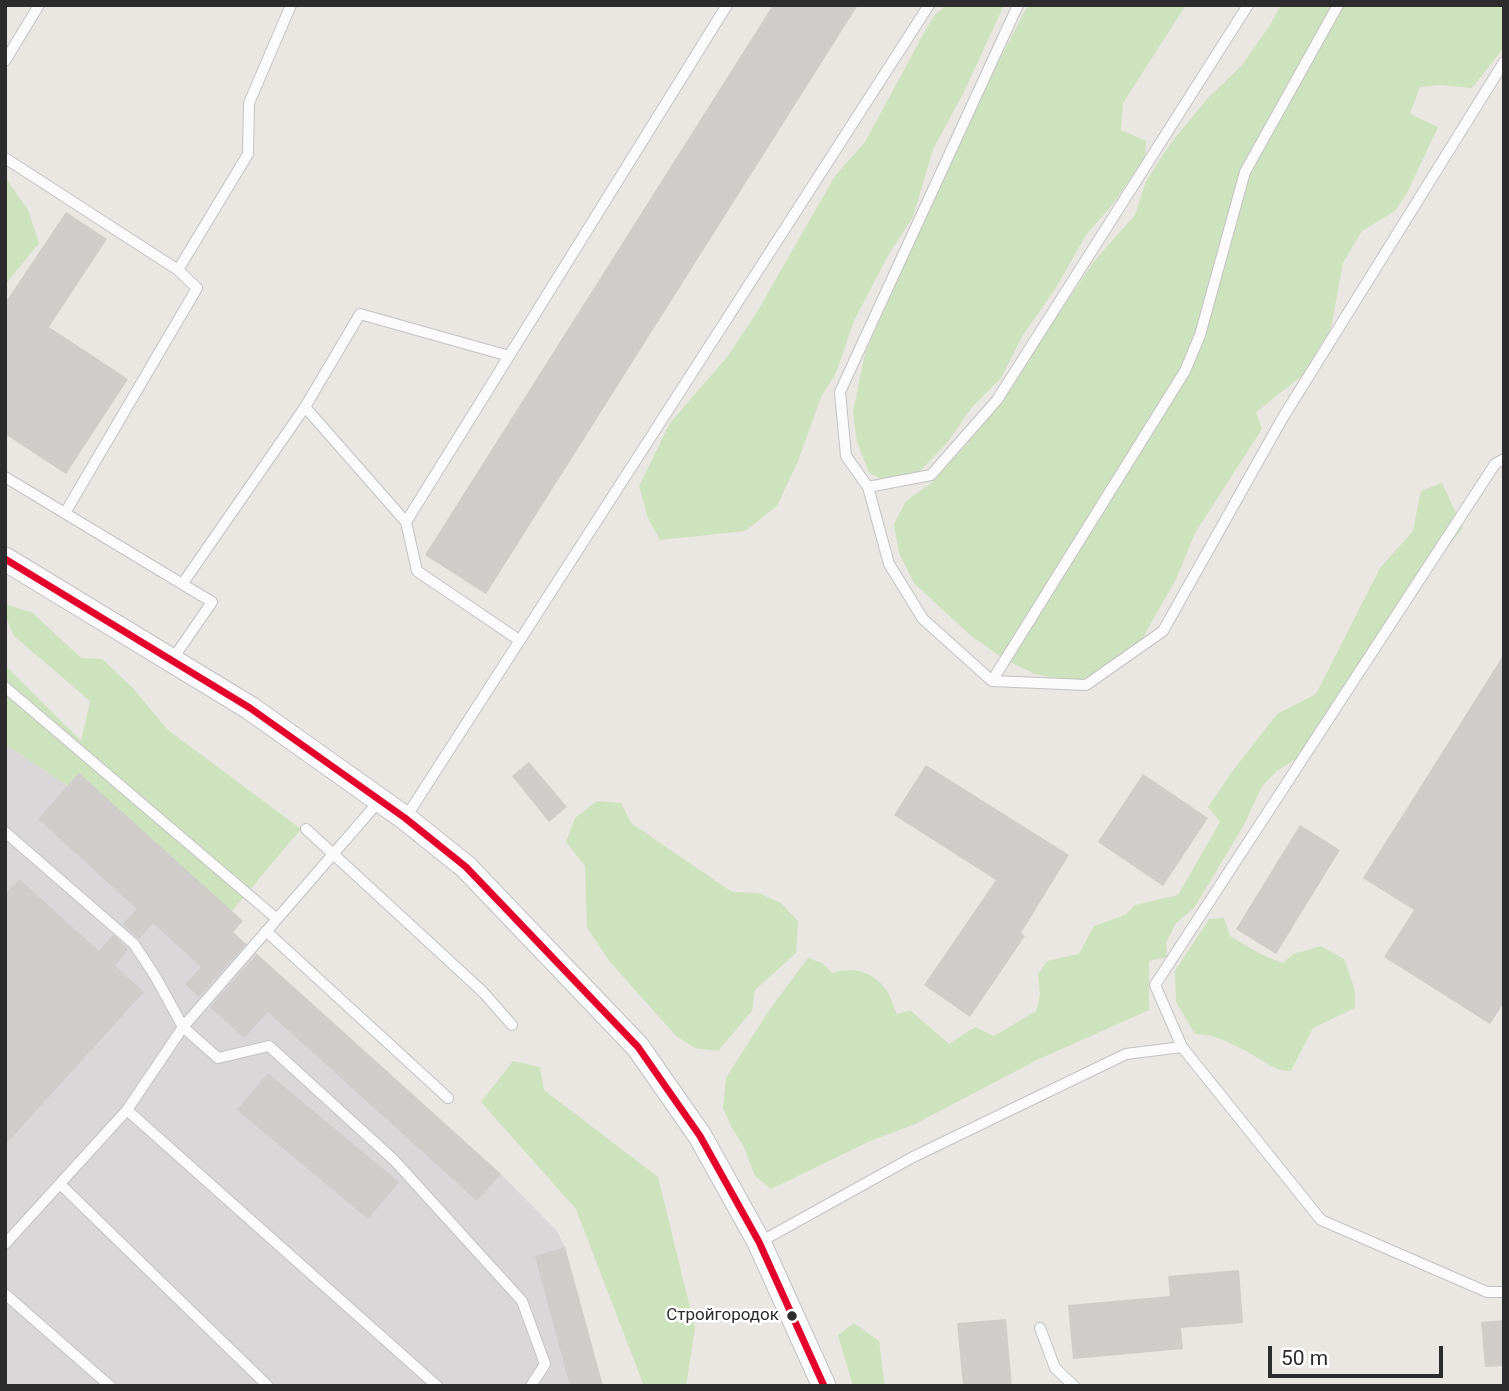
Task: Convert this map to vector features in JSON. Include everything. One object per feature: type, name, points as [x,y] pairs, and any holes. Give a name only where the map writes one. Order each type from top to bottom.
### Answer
[{"type":"street","points":[[5,559],[250,708],[405,818],[466,867],[638,1047],[700,1136],[759,1242],[824,1386]]},
{"type":"lane","points":[[5,61],[39,5]]},
{"type":"lane","points":[[178,270],[248,154],[249,103],[291,5]]},
{"type":"lane","points":[[407,522],[727,5]]},
{"type":"lane","points":[[405,818],[929,5]]},
{"type":"lane","points":[[1018,5],[840,392],[846,456],[868,487],[889,565],[923,619],[992,681],[1086,685],[1163,631],[1282,419],[1504,62]]},
{"type":"lane","points":[[868,487],[931,475],[997,400],[1248,5]]},
{"type":"lane","points":[[992,681],[1185,371],[1200,335],[1245,172],[1338,5]]},
{"type":"lane","points":[[5,158],[178,270],[197,288],[65,513]]},
{"type":"lane","points":[[183,583],[305,407],[360,314],[509,356]]},
{"type":"lane","points":[[305,407],[407,522],[417,571],[519,640]]},
{"type":"lane","points":[[1504,459],[1495,464],[1155,985],[1182,1047],[1321,1220],[1487,1292],[1504,1292]]},
{"type":"lane","points":[[5,477],[212,602],[172,660]]},
{"type":"lane","points":[[5,687],[277,919]]},
{"type":"lane","points":[[5,1244],[127,1110],[183,1027],[380,800]]},
{"type":"lane","points":[[306,829],[483,992],[512,1025]]},
{"type":"lane","points":[[5,832],[134,944],[183,1027],[218,1058],[269,1046],[394,1160],[522,1301],[545,1364],[531,1386]]},
{"type":"lane","points":[[266,931],[448,1098]]},
{"type":"lane","points":[[759,1242],[914,1157],[1126,1054],[1182,1047]]},
{"type":"lane","points":[[127,1110],[437,1386]]},
{"type":"lane","points":[[60,1184],[268,1386]]},
{"type":"lane","points":[[5,1294],[110,1386]]},
{"type":"lane","points":[[1040,1328],[1055,1368],[1074,1386]]},
{"type":"shaded area","points":[[5,744],[68,786],[79,773],[233,932],[501,1174],[557,1231],[565,1247],[603,1386],[5,1386]]},
{"type":"green space","points":[[946,5],[1004,5],[964,92],[933,149],[913,217],[887,257],[854,321],[836,373],[821,397],[798,461],[777,506],[745,531],[660,540],[648,518],[639,486],[670,423],[727,357],[757,312],[835,176],[865,142],[934,16]]},
{"type":"green space","points":[[1028,5],[1186,5],[1123,103],[1121,130],[1146,141],[1145,157],[1113,204],[1086,235],[1056,288],[1023,335],[1001,378],[972,407],[947,443],[919,472],[892,484],[869,473],[857,442],[853,412],[865,353],[968,120]]},
{"type":"green space","points":[[1281,5],[1504,5],[1502,50],[1472,88],[1440,85],[1420,87],[1410,114],[1438,127],[1407,193],[1395,211],[1362,231],[1343,263],[1331,328],[1303,375],[1256,412],[1262,429],[1195,533],[1176,579],[1142,639],[1118,668],[1091,679],[1062,679],[1035,674],[1004,659],[970,635],[914,583],[899,553],[894,524],[906,501],[931,483],[968,443],[1016,378],[1094,261],[1135,215],[1146,181],[1171,143],[1206,100],[1242,65]]},
{"type":"green space","points":[[5,177],[28,210],[39,243],[5,285]]},
{"type":"green space","points":[[1442,483],[1463,528],[1422,577],[1332,706],[1328,731],[1305,753],[1277,771],[1262,786],[1244,825],[1194,908],[1176,923],[1166,943],[1167,957],[1149,961],[1149,1010],[1037,1060],[915,1124],[868,1142],[771,1189],[755,1176],[744,1147],[723,1108],[726,1078],[770,1009],[808,958],[822,963],[832,973],[853,970],[873,977],[890,996],[897,1014],[910,1010],[949,1044],[975,1027],[994,1036],[1036,1011],[1040,995],[1038,974],[1047,961],[1079,954],[1094,926],[1125,915],[1135,905],[1178,895],[1220,822],[1208,807],[1277,714],[1316,694],[1380,568],[1413,531],[1421,491]]},
{"type":"green space","points":[[5,604],[33,613],[81,658],[102,659],[132,687],[168,730],[301,829],[232,911],[68,786],[5,744],[5,665],[81,741],[90,701],[14,636],[5,615]]},
{"type":"green space","points":[[597,801],[621,803],[631,823],[732,892],[758,893],[781,903],[798,921],[796,953],[755,990],[752,1011],[718,1051],[695,1048],[676,1036],[610,962],[587,928],[585,866],[566,842],[575,818]]},
{"type":"green space","points":[[1224,918],[1230,936],[1262,955],[1283,963],[1293,954],[1321,946],[1344,959],[1355,990],[1355,1008],[1313,1028],[1291,1071],[1276,1068],[1219,1038],[1195,1034],[1176,1002],[1175,971],[1209,919]]},
{"type":"green space","points":[[513,1061],[540,1067],[544,1090],[658,1177],[695,1328],[686,1386],[644,1386],[576,1209],[481,1102]]},
{"type":"green space","points":[[854,1323],[879,1341],[885,1386],[853,1386],[838,1335]]},
{"type":"building","points":[[773,5],[858,5],[486,594],[425,555]]},
{"type":"building","points":[[66,212],[107,239],[49,327],[128,379],[66,474],[5,434],[5,303]]},
{"type":"building","points":[[1504,654],[1504,1003],[1490,1024],[1384,957],[1414,910],[1363,878]]},
{"type":"building","points":[[529,762],[567,807],[549,822],[512,776]]},
{"type":"building","points":[[926,765],[1069,855],[1021,933],[1025,936],[970,1017],[924,985],[996,880],[894,815]]},
{"type":"building","points":[[79,773],[243,921],[233,932],[246,944],[199,997],[185,984],[201,967],[153,923],[139,939],[123,924],[137,909],[38,819]]},
{"type":"building","points":[[1143,774],[1208,818],[1163,886],[1098,842]]},
{"type":"building","points":[[1300,825],[1340,850],[1276,954],[1236,929]]},
{"type":"building","points":[[19,879],[99,951],[113,935],[128,949],[115,966],[144,992],[5,1145],[5,894]]},
{"type":"building","points":[[257,954],[501,1174],[477,1201],[268,1012],[244,1038],[210,1007]]},
{"type":"building","points":[[268,1073],[399,1182],[368,1219],[237,1110]]},
{"type":"building","points":[[565,1247],[603,1386],[570,1386],[535,1256]]},
{"type":"building","points":[[1239,1270],[1243,1323],[1181,1328],[1183,1349],[1073,1359],[1068,1305],[1170,1296],[1168,1276]]},
{"type":"building","points":[[1006,1319],[1012,1386],[963,1386],[957,1323]]},
{"type":"building","points":[[1504,1320],[1504,1366],[1485,1367],[1481,1322]]},
{"type":"transit line","points":[[5,559],[250,708],[405,818],[466,867],[638,1047],[700,1136],[759,1242],[824,1386]]},
{"type":"place","name":"Стройгородок","points":[[792,1316]]}]
